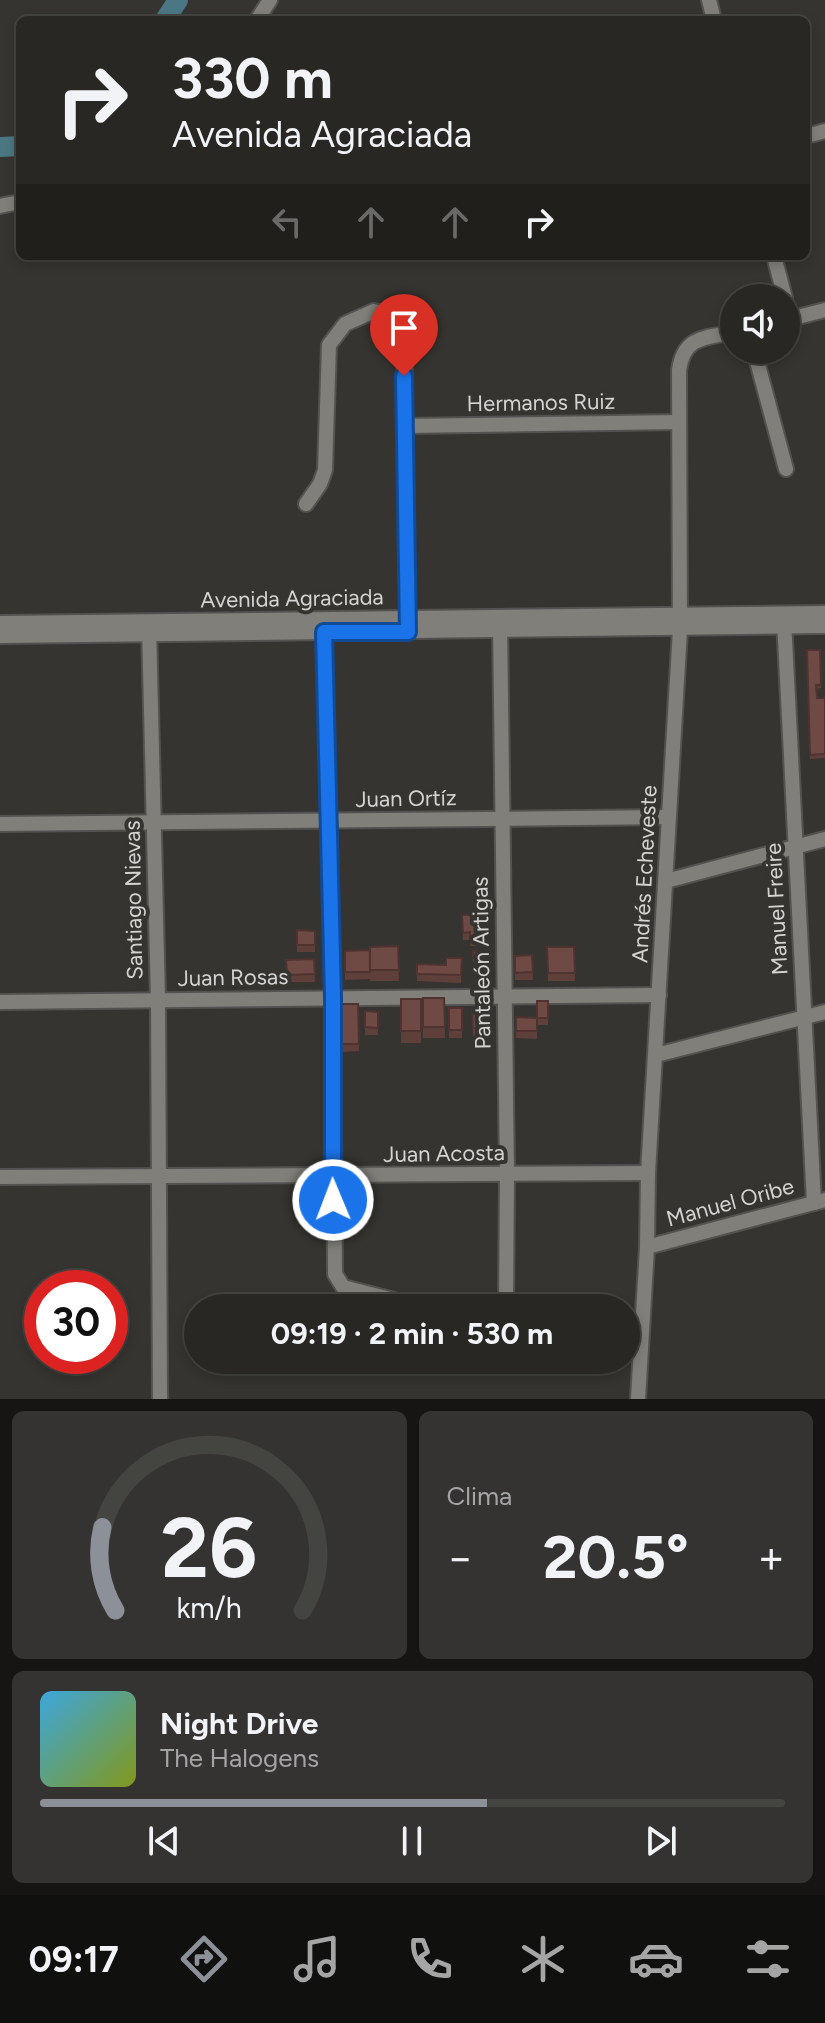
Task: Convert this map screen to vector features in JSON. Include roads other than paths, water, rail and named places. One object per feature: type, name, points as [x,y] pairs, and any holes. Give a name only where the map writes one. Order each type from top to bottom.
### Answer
[{"type":"street","points":[[775,260],[781,284]]},
{"type":"street","points":[[800,317],[825,310]]},
{"type":"street","points":[[306,504],[320,484],[325,470],[329,345],[345,324],[374,311],[386,314],[404,327],[408,625]]},
{"type":"street","name":"Andrés Echeveste","points":[[640,1304],[647,1247],[648,1173],[681,622],[679,422],[682,352],[700,339],[720,335]]},
{"type":"street","points":[[758,364],[786,469]]},
{"type":"street","name":"Hermanos Ruiz","points":[[404,426],[679,422]]},
{"type":"street","name":"Avenida Agraciada","points":[[0,636],[150,628],[784,620],[825,613]]},
{"type":"street","name":"Avenida Agraciada","points":[[784,620],[825,626]]},
{"type":"street","name":"Manuel Freire","points":[[784,620],[804,1017],[820,1201]]},
{"type":"street","name":"Avenida Agraciada","points":[[0,623],[150,628]]},
{"type":"street","name":"Pantaleón Artigas","points":[[500,624],[506,1294]]},
{"type":"street","points":[[324,625],[333,997],[335,1274],[338,1282],[370,1294]]},
{"type":"street","name":"Santiago Nievas","points":[[150,628],[158,1000],[160,1399]]},
{"type":"street","name":"Juan Ortíz","points":[[0,824],[668,817]]},
{"type":"street","points":[[666,881],[825,839]]},
{"type":"street","name":"Juan Rosas","points":[[0,1002],[659,995]]},
{"type":"street","points":[[656,1055],[825,1012]]},
{"type":"street","name":"Juan Acosta","points":[[0,1177],[648,1173]]},
{"type":"street","name":"Manuel Oribe","points":[[647,1247],[820,1201]]},
{"type":"street","name":"Andrés Echeveste","points":[[635,1374],[638,1399]]},
{"type":"waterway","points":[[168,16],[178,0]]},
{"type":"waterway","points":[[0,147],[16,146]]}]
